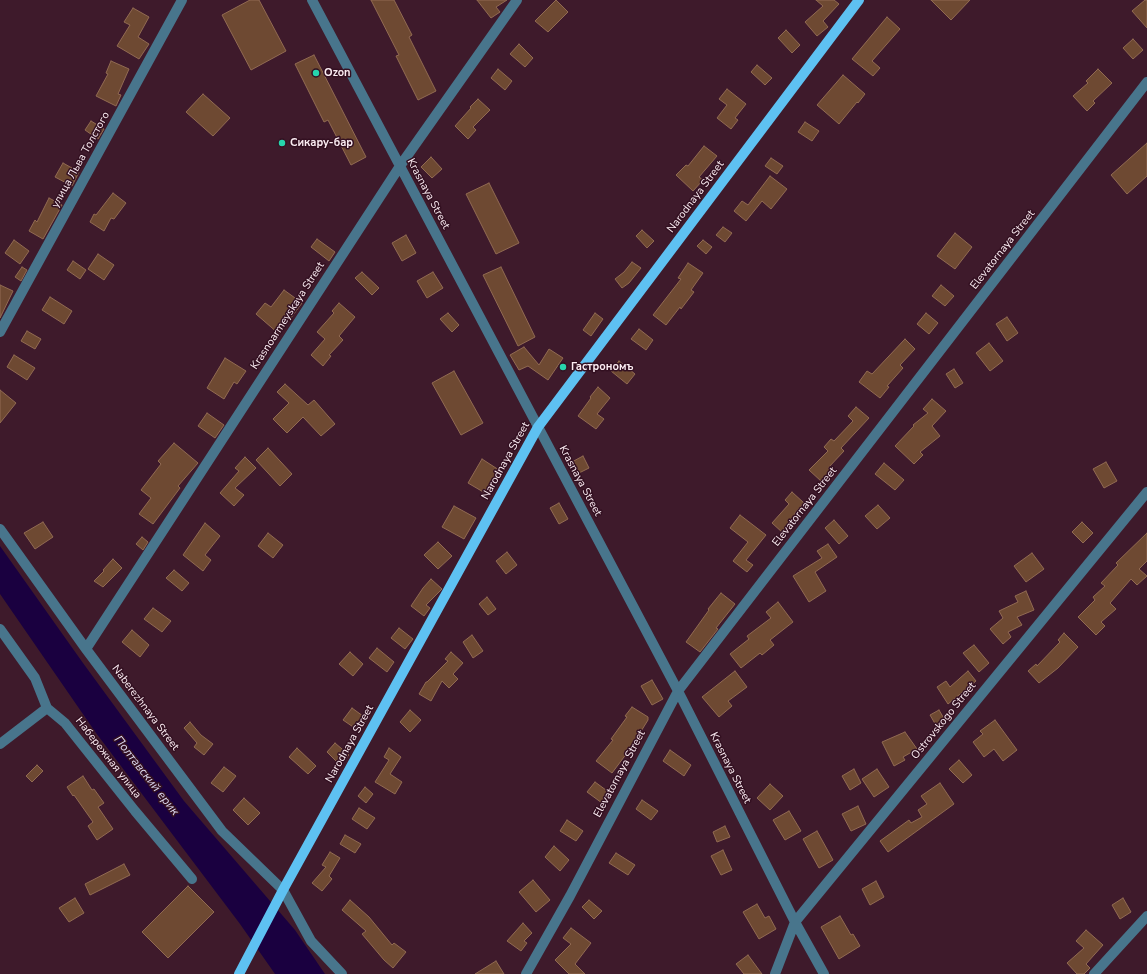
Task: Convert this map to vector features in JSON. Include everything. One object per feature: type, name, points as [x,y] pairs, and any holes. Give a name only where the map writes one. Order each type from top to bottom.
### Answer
[{"type":"main road","name":"Narodnaya Street","points":[[240,972],[283,890],[538,427],[859,0]]},
{"type":"street","name":"улица Льва Толстого","points":[[0,332],[182,0]]},
{"type":"street","name":"Krasnaya Street","points":[[312,0],[678,691],[795,922],[824,974]]},
{"type":"street","name":"Krasnoarmeyskaya Street","points":[[86,649],[400,166],[517,0]]},
{"type":"street","name":"Elevatornaya Street","points":[[526,974],[570,896],[678,691],[1147,82]]},
{"type":"street","name":"Ostrovskogo Street","points":[[775,974],[795,922],[1147,492]]},
{"type":"street","name":"Naberezhnaya Street","points":[[0,529],[86,649],[222,831],[283,890]]},
{"type":"street","points":[[0,629],[35,678],[46,708],[0,744]]},
{"type":"street","name":"Набережная улица","points":[[46,708],[65,723],[192,880]]},
{"type":"street","points":[[283,890],[311,941],[342,974]]},
{"type":"street","points":[[1094,974],[1147,916]]},
{"type":"water","name":"Полтавский ерик","points":[[0,546],[184,801],[295,930],[325,974],[275,974],[240,924],[96,733],[0,594]]},
{"type":"building","points":[[250,0],[259,0],[286,51],[251,70],[222,15]]},
{"type":"building","points":[[371,0],[394,0],[412,35],[409,37],[436,91],[418,100],[396,56],[399,55]]},
{"type":"building","points":[[477,0],[507,0],[496,7],[500,12],[491,18]]},
{"type":"building","points":[[556,0],[568,12],[548,32],[535,21]]},
{"type":"building","points":[[816,0],[834,0],[839,4],[823,21],[828,27],[817,36],[805,22],[823,6]]},
{"type":"building","points":[[931,0],[970,0],[951,20]]},
{"type":"building","points":[[1147,0],[1147,28],[1132,11]]},
{"type":"building","points":[[133,8],[149,17],[138,37],[149,44],[139,59],[117,46],[130,25],[124,22]]},
{"type":"building","points":[[887,17],[900,29],[872,61],[880,68],[873,76],[852,59]]},
{"type":"building","points":[[786,30],[800,45],[792,53],[778,38]]},
{"type":"building","points":[[1133,39],[1143,50],[1133,59],[1123,48]]},
{"type":"building","points":[[519,44],[533,58],[525,67],[510,54]]},
{"type":"building","points":[[314,55],[366,157],[351,165],[328,120],[324,122],[295,64]]},
{"type":"building","points":[[111,61],[129,69],[118,94],[121,95],[116,106],[96,96],[108,74],[106,73]]},
{"type":"building","points":[[757,65],[772,78],[765,85],[751,72]]},
{"type":"building","points":[[498,69],[512,81],[505,90],[491,78]]},
{"type":"building","points":[[1098,69],[1112,83],[1093,101],[1095,103],[1087,111],[1073,96],[1088,83],[1086,81]]},
{"type":"building","points":[[843,75],[865,94],[839,124],[817,105]]},
{"type":"building","points":[[727,89],[746,104],[735,118],[738,120],[731,129],[717,118],[727,105],[719,99]]},
{"type":"building","points":[[203,94],[230,118],[213,136],[186,112]]},
{"type":"building","points":[[478,99],[490,110],[473,127],[476,130],[468,139],[455,126]]},
{"type":"building","points":[[91,121],[104,129],[98,139],[85,130]]},
{"type":"building","points":[[805,122],[819,131],[812,141],[798,132]]},
{"type":"building","points":[[1147,143],[1147,176],[1127,194],[1111,175]]},
{"type":"building","points":[[704,146],[717,156],[699,177],[703,180],[693,191],[676,175],[686,165],[688,166]]},
{"type":"building","points":[[431,157],[442,169],[432,178],[421,167]]},
{"type":"building","points":[[771,158],[783,166],[777,174],[765,166]]},
{"type":"building","points":[[63,163],[79,172],[72,186],[55,177]]},
{"type":"building","points":[[770,176],[787,189],[771,209],[762,201],[746,221],[734,211],[742,201],[748,205]]},
{"type":"building","points":[[489,183],[519,243],[496,254],[466,194]]},
{"type":"building","points":[[113,193],[126,203],[114,219],[111,218],[104,231],[90,222],[94,214],[96,215]]},
{"type":"building","points":[[49,198],[62,205],[43,239],[29,231],[35,220],[37,222]]},
{"type":"building","points":[[723,227],[732,233],[725,242],[716,235]]},
{"type":"building","points":[[642,230],[654,241],[647,248],[636,236]]},
{"type":"building","points":[[955,233],[972,247],[955,269],[937,256]]},
{"type":"building","points":[[406,235],[416,253],[402,261],[392,243]]},
{"type":"building","points":[[317,239],[335,252],[329,261],[311,247]]},
{"type":"building","points":[[14,240],[29,251],[20,264],[5,253]]},
{"type":"building","points":[[703,240],[712,247],[706,254],[697,246]]},
{"type":"building","points":[[98,254],[114,265],[104,280],[88,269]]},
{"type":"building","points":[[73,261],[86,270],[80,279],[67,270]]},
{"type":"building","points":[[632,262],[641,268],[629,283],[622,288],[615,279],[624,272]]},
{"type":"building","points":[[688,263],[703,273],[691,290],[694,292],[666,325],[653,315],[681,279],[678,278]]},
{"type":"building","points":[[22,267],[27,270],[21,281],[15,277]]},
{"type":"building","points":[[501,267],[535,337],[518,346],[483,275]]},
{"type":"building","points":[[362,272],[379,288],[372,295],[355,278]]},
{"type":"building","points":[[433,272],[443,288],[427,298],[417,281]]},
{"type":"building","points":[[0,285],[13,291],[0,318]]},
{"type":"building","points":[[941,285],[954,296],[945,306],[932,296]]},
{"type":"building","points":[[284,290],[302,303],[279,334],[256,314],[265,303],[271,307]]},
{"type":"building","points":[[50,297],[72,311],[64,324],[42,310]]},
{"type":"building","points":[[339,303],[355,317],[339,336],[343,340],[329,355],[331,356],[323,366],[311,355],[325,339],[317,332],[334,313],[332,311]]},
{"type":"building","points":[[448,313],[459,325],[452,332],[440,319]]},
{"type":"building","points":[[595,313],[603,319],[591,336],[583,330]]},
{"type":"building","points":[[926,313],[938,323],[929,334],[917,324]]},
{"type":"building","points":[[1007,317],[1018,333],[1007,341],[996,324]]},
{"type":"building","points":[[639,329],[653,340],[646,350],[631,339]]},
{"type":"building","points":[[27,331],[41,339],[35,349],[21,341]]},
{"type":"building","points":[[905,339],[915,349],[900,365],[903,368],[887,386],[889,387],[880,398],[859,382],[867,371],[872,374]]},
{"type":"building","points":[[989,343],[1003,361],[990,371],[976,353]]},
{"type":"building","points":[[524,347],[539,365],[549,349],[563,358],[548,380],[528,366],[519,370],[510,355]]},
{"type":"building","points":[[14,355],[35,368],[27,380],[7,367]]},
{"type":"building","points":[[225,358],[246,371],[237,384],[234,382],[224,399],[207,388]]},
{"type":"building","points":[[619,361],[635,374],[627,384],[611,371]]},
{"type":"building","points":[[954,369],[963,383],[955,388],[946,374]]},
{"type":"building","points":[[454,371],[483,423],[461,435],[432,383]]},
{"type":"building","points":[[285,384],[308,405],[314,400],[335,424],[321,436],[303,417],[287,433],[273,419],[289,403],[277,392]]},
{"type":"building","points":[[598,387],[610,398],[597,414],[604,419],[596,429],[578,416]]},
{"type":"building","points":[[0,390],[16,403],[0,423]]},
{"type":"building","points":[[932,399],[946,411],[932,426],[940,436],[920,452],[923,455],[914,464],[895,446],[914,426],[913,425],[928,413],[923,409]]},
{"type":"building","points":[[856,407],[869,418],[841,448],[844,451],[828,468],[832,472],[822,482],[809,470],[828,451],[824,447],[831,439],[834,441],[853,421],[848,416]]},
{"type":"building","points":[[207,413],[224,425],[215,438],[198,426]]},
{"type":"building","points":[[174,443],[198,463],[178,486],[180,488],[153,524],[139,514],[151,498],[141,490],[161,464],[158,461]]},
{"type":"building","points":[[268,448],[292,474],[280,486],[256,460]]},
{"type":"building","points":[[583,456],[589,468],[577,474],[570,463]]},
{"type":"building","points":[[245,457],[256,468],[235,488],[244,495],[234,506],[220,493],[239,471],[235,468]]},
{"type":"building","points":[[482,459],[499,470],[485,493],[468,483]]},
{"type":"building","points":[[1106,462],[1117,481],[1104,488],[1093,469]]},
{"type":"building","points":[[884,463],[904,480],[895,490],[875,474]]},
{"type":"building","points":[[792,492],[804,503],[794,514],[798,517],[783,533],[772,523],[789,504],[785,500]]},
{"type":"building","points":[[559,503],[568,519],[559,524],[550,508]]},
{"type":"building","points":[[878,505],[890,518],[877,529],[865,516]]},
{"type":"building","points":[[454,506],[476,518],[464,539],[442,527]]},
{"type":"building","points":[[740,515],[766,535],[746,560],[753,565],[747,572],[733,561],[748,542],[730,528]]},
{"type":"building","points":[[834,520],[848,536],[839,544],[825,528]]},
{"type":"building","points":[[43,522],[53,537],[35,549],[24,533]]},
{"type":"building","points":[[1082,522],[1093,533],[1083,543],[1072,532]]},
{"type":"building","points":[[205,523],[220,536],[205,555],[211,560],[203,571],[183,555]]},
{"type":"building","points":[[268,533],[283,545],[273,558],[258,546]]},
{"type":"building","points":[[1147,533],[1147,561],[1139,569],[1147,576],[1137,585],[1131,579],[1110,603],[1116,609],[1101,622],[1105,626],[1096,635],[1078,617],[1095,600],[1093,597],[1105,586],[1101,583],[1118,565],[1116,563]]},
{"type":"building","points":[[142,537],[148,542],[143,550],[136,544]]},
{"type":"building","points":[[438,542],[452,556],[438,569],[424,555]]},
{"type":"building","points":[[828,544],[837,557],[815,572],[826,591],[809,602],[793,576],[822,558],[817,551]]},
{"type":"building","points":[[507,552],[517,565],[506,574],[496,561]]},
{"type":"building","points":[[1032,553],[1044,569],[1026,582],[1014,566]]},
{"type":"building","points":[[113,559],[122,568],[103,587],[94,581]]},
{"type":"building","points":[[174,570],[189,583],[182,591],[166,578]]},
{"type":"building","points":[[431,579],[442,589],[426,605],[430,608],[424,616],[411,606]]},
{"type":"building","points":[[1026,591],[1034,610],[1017,617],[1022,625],[1008,632],[1011,637],[1003,644],[990,629],[1003,618],[999,611],[1018,602],[1015,596]]},
{"type":"building","points":[[721,593],[735,604],[716,628],[718,629],[700,652],[686,642],[709,610],[708,609]]},
{"type":"building","points":[[487,597],[496,609],[488,615],[479,604]]},
{"type":"building","points":[[778,602],[793,622],[770,640],[774,645],[762,655],[760,653],[741,668],[730,654],[749,639],[747,636],[771,618],[766,612]]},
{"type":"building","points":[[153,608],[171,621],[162,632],[144,619]]},
{"type":"building","points":[[399,628],[413,639],[405,649],[391,638]]},
{"type":"building","points":[[132,630],[149,645],[140,657],[122,642]]},
{"type":"building","points":[[1064,633],[1078,647],[1058,668],[1039,683],[1028,671],[1036,664],[1037,666],[1060,642],[1058,640]]},
{"type":"building","points":[[472,635],[483,651],[473,658],[463,642]]},
{"type":"building","points":[[974,645],[989,663],[979,672],[963,653]]},
{"type":"building","points":[[377,648],[394,662],[387,672],[369,658]]},
{"type":"building","points":[[350,652],[363,664],[353,676],[339,664]]},
{"type":"building","points":[[451,652],[463,663],[453,674],[458,679],[449,688],[442,681],[431,701],[419,694],[426,682],[448,661],[445,659]]},
{"type":"building","points":[[735,671],[747,687],[728,701],[732,706],[719,717],[702,697]]},
{"type":"building","points":[[968,671],[976,681],[948,704],[937,687],[946,681],[950,687]]},
{"type":"building","points":[[652,680],[663,699],[652,705],[641,686]]},
{"type":"building","points":[[632,707],[648,717],[648,720],[636,741],[612,773],[596,761],[613,740],[611,739],[627,717],[625,716]]},
{"type":"building","points":[[352,708],[367,719],[359,731],[343,720]]},
{"type":"building","points":[[410,710],[421,720],[410,732],[400,722]]},
{"type":"building","points":[[939,710],[946,722],[937,727],[930,715]]},
{"type":"building","points":[[995,720],[1017,750],[1003,761],[994,749],[984,757],[973,742],[983,734],[980,731]]},
{"type":"building","points":[[190,722],[201,735],[213,744],[204,755],[194,747],[197,743],[184,728]]},
{"type":"building","points":[[905,732],[917,749],[903,757],[905,760],[894,766],[882,742]]},
{"type":"building","points":[[335,743],[349,755],[340,765],[327,752]]},
{"type":"building","points":[[297,748],[316,766],[308,774],[289,757]]},
{"type":"building","points":[[389,748],[401,757],[390,774],[402,782],[395,794],[375,782],[389,760],[384,757]]},
{"type":"building","points":[[670,750],[691,765],[684,776],[663,761]]},
{"type":"building","points":[[959,760],[972,775],[963,783],[949,769]]},
{"type":"building","points":[[37,765],[43,771],[32,782],[26,776]]},
{"type":"building","points":[[224,767],[236,776],[223,792],[211,783]]},
{"type":"building","points":[[854,769],[861,783],[850,790],[842,776]]},
{"type":"building","points":[[877,769],[889,787],[874,797],[862,779]]},
{"type":"building","points":[[83,776],[92,790],[94,789],[104,803],[98,807],[113,829],[97,840],[88,826],[93,822],[67,787]]},
{"type":"building","points":[[595,782],[610,793],[602,803],[587,792]]},
{"type":"building","points":[[940,783],[954,804],[888,852],[880,841],[909,820],[911,823],[922,817],[918,810],[927,804],[921,796]]},
{"type":"building","points":[[770,784],[783,796],[770,810],[757,798]]},
{"type":"building","points":[[365,787],[373,794],[366,803],[358,796]]},
{"type":"building","points":[[244,798],[260,813],[248,825],[233,810]]},
{"type":"building","points":[[642,800],[658,811],[651,820],[636,809]]},
{"type":"building","points":[[858,806],[866,824],[851,831],[842,814]]},
{"type":"building","points":[[359,808],[375,818],[367,829],[352,819]]},
{"type":"building","points":[[789,811],[801,831],[785,840],[773,820]]},
{"type":"building","points":[[567,820],[583,831],[576,841],[560,831]]},
{"type":"building","points":[[725,826],[730,837],[717,842],[713,832]]},
{"type":"building","points":[[817,831],[833,860],[819,868],[803,839]]},
{"type":"building","points":[[345,835],[361,844],[355,853],[340,844]]},
{"type":"building","points":[[554,846],[569,860],[560,871],[545,857]]},
{"type":"building","points":[[723,850],[732,870],[721,875],[711,856]]},
{"type":"building","points":[[330,852],[340,858],[329,876],[332,879],[322,891],[312,883],[326,867],[322,865]]},
{"type":"building","points":[[616,853],[635,865],[628,875],[609,863]]},
{"type":"building","points":[[124,864],[130,875],[90,895],[85,884]]},
{"type":"building","points":[[533,880],[550,900],[536,912],[519,892]]},
{"type":"building","points":[[876,881],[884,897],[870,905],[862,889]]},
{"type":"building","points":[[188,886],[214,912],[168,958],[142,932]]},
{"type":"building","points":[[75,898],[84,913],[69,922],[59,908]]},
{"type":"building","points":[[1123,898],[1131,912],[1120,919],[1112,905]]},
{"type":"building","points":[[350,900],[369,917],[392,945],[394,943],[406,952],[393,968],[384,960],[362,934],[366,931],[342,910]]},
{"type":"building","points":[[589,900],[602,911],[594,919],[582,907]]},
{"type":"building","points":[[757,904],[765,918],[769,916],[776,929],[759,939],[743,912]]},
{"type":"building","points":[[840,916],[851,935],[853,934],[860,946],[839,959],[821,927]]},
{"type":"building","points":[[523,923],[532,933],[524,941],[527,943],[521,951],[507,941]]},
{"type":"building","points":[[571,928],[591,943],[575,964],[585,974],[569,974],[555,960],[571,944],[563,938]]},
{"type":"building","points":[[1086,930],[1103,945],[1086,964],[1090,968],[1084,974],[1077,974],[1067,963],[1084,948],[1076,941]]},
{"type":"building","points":[[748,955],[762,974],[744,974],[736,964]]},
{"type":"building","points":[[496,961],[504,974],[475,974]]},
{"type":"place","name":"Ozon","points":[[316,73]]},
{"type":"place","name":"Сикару-бар","points":[[282,143]]},
{"type":"place","name":"Гастрономъ","points":[[563,367]]}]
